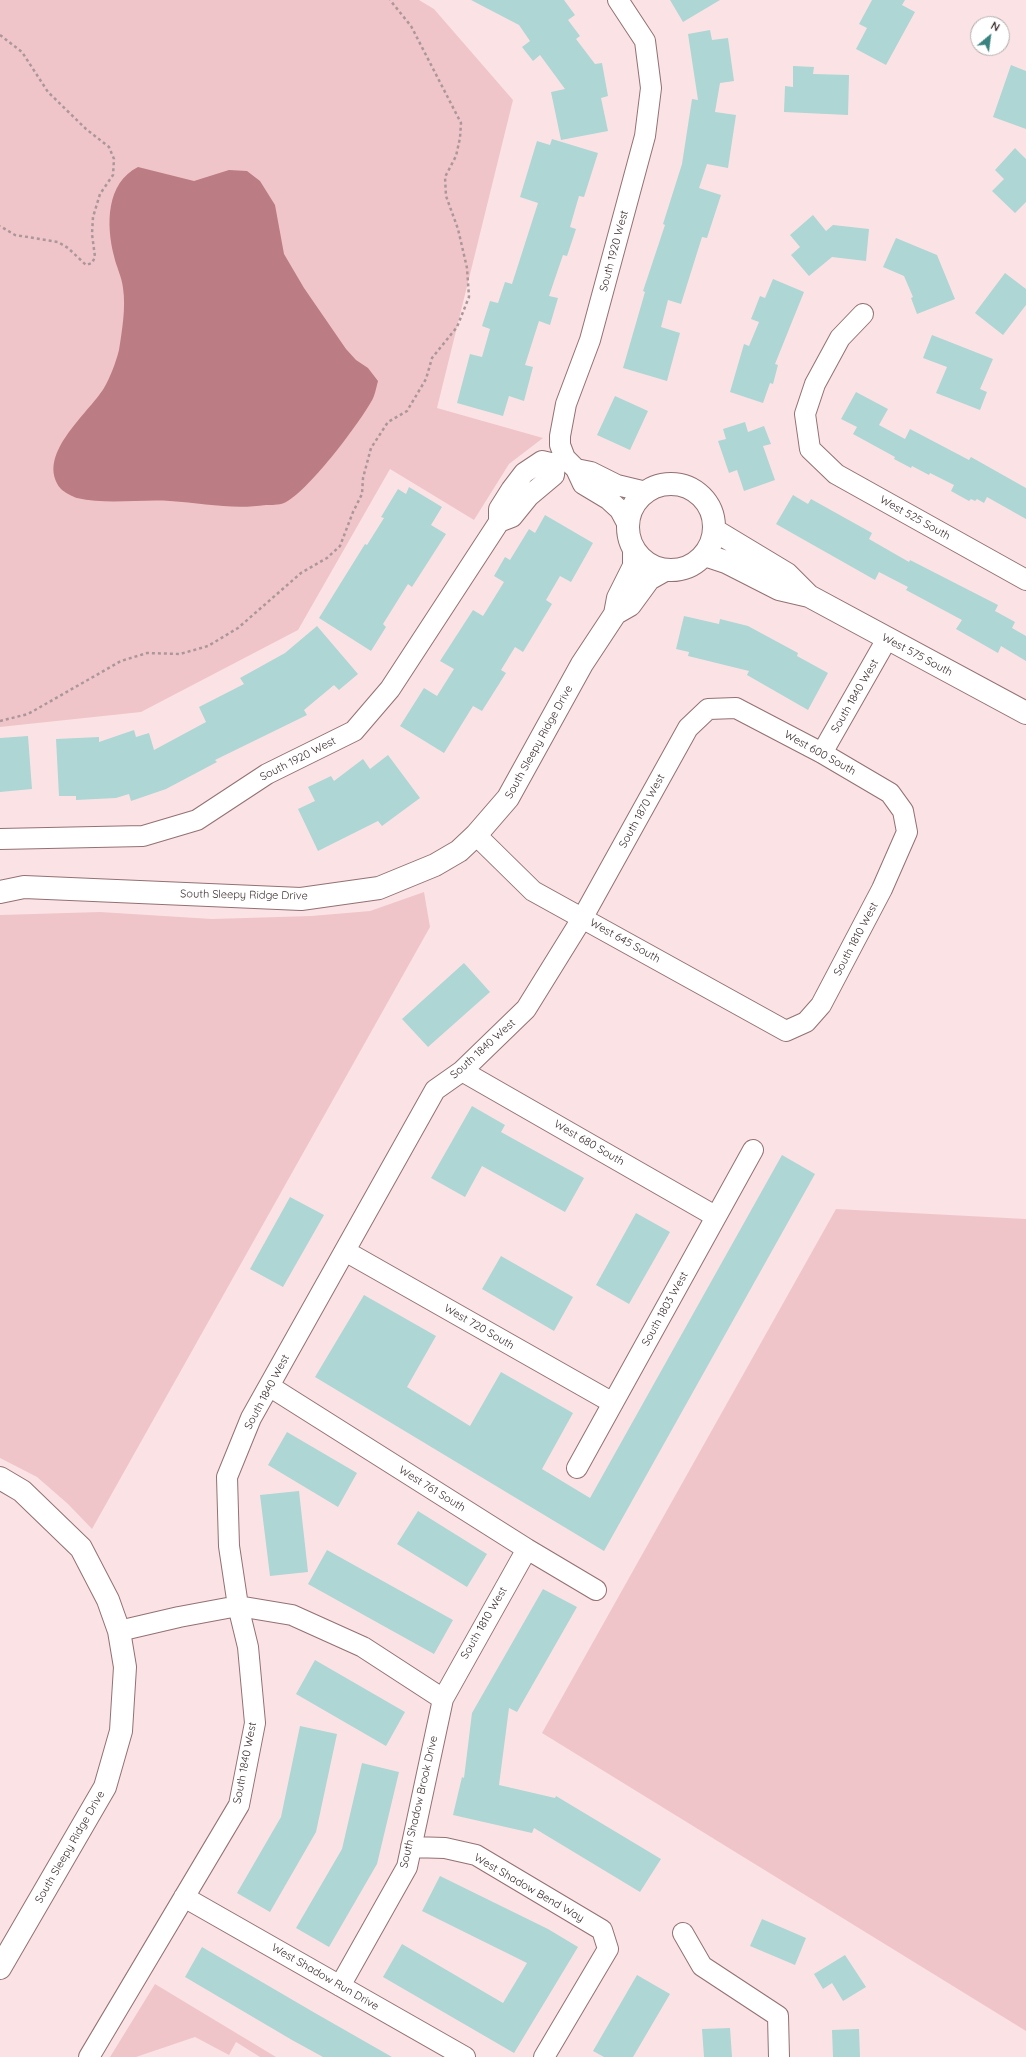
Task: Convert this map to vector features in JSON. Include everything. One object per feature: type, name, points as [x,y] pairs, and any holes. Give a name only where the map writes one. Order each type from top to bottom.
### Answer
[{"type":"street","name":"South 1920 West","points":[[0,839],[143,836],[197,820],[267,774],[354,731],[390,689],[499,522],[499,508],[524,473],[542,461],[565,464],[560,445],[562,420],[590,340],[645,136],[651,88],[644,41],[618,0]]},
{"type":"street","name":"West 525 South","points":[[863,314],[840,338],[815,384],[805,414],[810,449],[836,474],[1026,580]]},
{"type":"street","points":[[565,464],[591,472],[617,485],[646,492]]},
{"type":"street","points":[[565,464],[584,484],[608,499],[620,510],[628,525]]},
{"type":"street","points":[[675,484],[686,487],[699,495],[709,506],[714,530],[711,544],[705,554],[694,565],[680,570],[666,570],[648,564],[634,550],[629,536],[628,525],[631,510],[639,498],[646,492],[660,486],[675,484]]},
{"type":"street","name":"West 575 South","points":[[714,530],[787,574],[809,596]]},
{"type":"street","name":"South Sleepy Ridge Drive","points":[[0,892],[24,887],[301,899],[379,888],[434,865],[459,851],[476,835],[508,798],[582,664],[615,614],[618,598],[634,566],[634,550]]},
{"type":"street","name":"West 575 South","points":[[705,554],[726,562],[779,589],[809,596],[1026,713]]},
{"type":"street","name":"South Sleepy Ridge Drive","points":[[615,614],[630,605],[649,579],[666,570]]},
{"type":"street","name":"South 1840 West","points":[[822,753],[887,639]]},
{"type":"street","name":"West 600 South","points":[[708,709],[736,708],[822,753],[890,793],[903,811],[907,832]]},
{"type":"street","name":"South 1870 West","points":[[584,917],[688,728],[708,709]]},
{"type":"street","name":"South 1810 West","points":[[786,1031],[806,1022],[821,1005],[882,889],[907,832]]},
{"type":"street","name":"West 645 South","points":[[476,835],[533,891],[584,917],[786,1031]]},
{"type":"street","name":"South 1840 West","points":[[89,2057],[239,1805],[255,1723],[248,1647],[238,1606],[229,1546],[227,1477],[251,1418],[435,1090],[462,1071],[526,1009],[584,917]]},
{"type":"street","name":"West 680 South","points":[[462,1071],[715,1216]]},
{"type":"street","name":"South 1803 West","points":[[577,1468],[715,1216],[753,1150]]},
{"type":"street","name":"West 720 South","points":[[345,1251],[613,1403]]},
{"type":"street","name":"West 761 South","points":[[269,1386],[527,1549],[596,1590]]},
{"type":"street","name":"South Sleepy Ridge Drive","points":[[0,1478],[22,1491],[81,1548],[108,1600],[119,1631],[125,1667],[121,1731],[105,1787],[0,1968]]},
{"type":"street","name":"South 1810 West","points":[[443,1699],[527,1549]]},
{"type":"street","points":[[119,1631],[179,1617],[238,1606],[292,1615],[363,1647],[443,1699]]},
{"type":"street","name":"South Shadow Brook Drive","points":[[340,1986],[407,1866],[443,1699]]},
{"type":"street","name":"West Shadow Bend Way","points":[[411,1846],[445,1848],[476,1855],[602,1930],[608,1949],[544,2057]]},
{"type":"street","name":"West Shadow Run Drive","points":[[184,1897],[465,2057]]},
{"type":"street","points":[[683,1933],[702,1966],[778,2016],[779,2057]]},
{"type":"path","points":[[0,721],[28,714],[121,661],[146,653],[180,654],[208,646],[238,628],[301,573],[327,558],[340,546],[353,512],[362,494],[363,478],[371,448],[388,422],[407,411],[426,379],[432,358],[457,327],[469,297],[467,268],[458,229],[446,196],[445,177],[456,156],[460,138],[461,123],[411,26],[390,0]]},
{"type":"path","points":[[0,35],[22,52],[48,92],[86,129],[109,147],[114,159],[113,175],[100,194],[93,218],[92,234],[95,257],[92,263],[86,265],[68,248],[58,242],[15,235],[0,226]]},
{"type":"shaded area","points":[[0,0],[419,0],[434,9],[513,100],[437,408],[543,438],[509,464],[474,520],[390,469],[298,630],[141,712],[0,727]]},
{"type":"shaded area","points":[[138,167],[194,181],[229,170],[247,171],[260,181],[275,205],[284,254],[304,288],[346,349],[356,360],[368,368],[378,381],[372,400],[344,441],[318,473],[294,497],[284,503],[241,507],[170,501],[88,500],[71,496],[64,492],[54,476],[54,463],[59,449],[66,436],[104,388],[111,375],[118,355],[123,319],[124,296],[111,244],[111,206],[114,194],[120,183],[127,174]]},
{"type":"shaded area","points":[[424,892],[430,927],[92,1529],[68,1504],[37,1477],[0,1458],[0,915],[100,912],[212,919],[311,916],[370,911]]},
{"type":"shaded area","points":[[836,1209],[1026,1219],[1026,2031],[542,1733]]},
{"type":"shaded area","points":[[155,1984],[276,2057],[260,2057],[236,2042],[229,2055],[195,2037],[136,2057],[110,2057]]},
{"type":"building","points":[[471,0],[564,0],[575,15],[568,20],[580,36],[576,39],[595,64],[602,63],[608,96],[601,98],[608,131],[561,140],[551,92],[565,89],[540,55],[533,61],[522,47],[530,41],[519,25]]},
{"type":"building","points":[[670,0],[720,0],[683,22]]},
{"type":"building","points":[[872,0],[905,0],[902,5],[915,12],[886,65],[856,49],[867,28],[859,24]]},
{"type":"building","points":[[710,30],[712,40],[728,38],[734,81],[720,83],[715,112],[736,115],[728,168],[707,164],[699,188],[721,195],[707,238],[702,237],[681,304],[668,300],[661,327],[680,333],[667,381],[623,368],[645,292],[643,291],[665,225],[663,224],[682,164],[692,99],[698,100],[688,34]]},
{"type":"building","points":[[1011,65],[1026,71],[1026,129],[993,117]]},
{"type":"building","points":[[793,66],[814,67],[813,74],[849,75],[848,115],[784,112],[785,86],[793,87]]},
{"type":"building","points":[[552,139],[598,153],[584,197],[579,196],[570,227],[576,229],[567,256],[563,255],[549,296],[558,298],[550,325],[539,321],[525,365],[533,367],[524,401],[509,396],[503,416],[457,403],[470,354],[482,357],[490,329],[482,326],[490,301],[498,303],[505,282],[512,284],[538,203],[520,197],[537,141],[550,145]]},
{"type":"building","points":[[1015,148],[1026,159],[1026,202],[1015,213],[992,191],[1004,179],[995,170]]},
{"type":"building","points":[[813,215],[826,231],[833,225],[869,229],[866,261],[832,257],[809,276],[791,255],[800,247],[790,235]]},
{"type":"building","points":[[896,238],[937,255],[955,299],[917,314],[911,298],[913,297],[904,276],[883,267]]},
{"type":"building","points":[[1005,273],[1026,289],[1026,305],[1003,335],[975,313]]},
{"type":"building","points":[[773,279],[804,292],[775,364],[778,365],[773,384],[770,383],[763,403],[730,392],[744,344],[749,346],[759,322],[751,319],[760,296],[765,298]]},
{"type":"building","points":[[932,335],[993,359],[980,389],[987,392],[980,410],[936,393],[947,367],[923,358]]},
{"type":"building","points":[[856,392],[888,409],[879,425],[905,439],[910,429],[969,460],[971,457],[1026,488],[1026,519],[987,497],[984,503],[977,499],[975,501],[971,499],[969,501],[951,491],[954,485],[930,473],[929,475],[912,466],[911,468],[894,459],[895,457],[853,434],[857,427],[841,419]]},
{"type":"building","points":[[615,396],[648,411],[630,450],[597,435]]},
{"type":"building","points":[[745,422],[748,432],[764,426],[771,444],[763,446],[775,480],[744,491],[737,470],[729,473],[718,441],[726,439],[723,429]]},
{"type":"building","points":[[409,487],[442,507],[431,525],[446,534],[412,587],[408,584],[383,624],[386,627],[371,651],[319,618],[365,544],[367,545],[384,518],[381,517],[398,489],[406,494]]},
{"type":"building","points":[[793,495],[808,504],[811,499],[872,533],[869,539],[909,562],[910,560],[998,605],[995,611],[1015,622],[1012,628],[1026,636],[1026,661],[1001,646],[998,653],[956,629],[962,620],[906,590],[908,587],[879,572],[875,580],[776,524]]},
{"type":"building","points":[[545,515],[593,543],[571,582],[560,576],[546,600],[552,604],[523,652],[515,647],[501,670],[506,673],[482,711],[473,706],[444,753],[400,726],[424,688],[437,696],[454,669],[440,661],[473,610],[483,616],[504,582],[494,576],[505,557],[510,560],[529,529],[535,533]]},
{"type":"building","points":[[684,616],[719,624],[720,619],[748,626],[798,653],[797,656],[828,673],[808,710],[747,675],[749,671],[688,656],[689,652],[676,649]]},
{"type":"building","points":[[317,626],[358,674],[339,690],[334,685],[304,710],[307,715],[215,760],[217,762],[166,789],[131,801],[129,794],[116,798],[76,800],[76,796],[59,796],[56,739],[99,737],[99,742],[134,730],[136,737],[149,733],[154,750],[206,722],[199,707],[244,684],[240,678],[285,653]]},
{"type":"building","points":[[28,736],[32,789],[0,792],[0,738]]},
{"type":"building","points":[[388,755],[420,798],[382,826],[378,821],[318,851],[298,809],[315,801],[308,787],[331,776],[334,781],[363,759],[370,769]]},
{"type":"building","points":[[464,963],[490,992],[428,1047],[402,1019]]},
{"type":"building","points":[[472,1106],[505,1125],[501,1132],[584,1178],[565,1212],[482,1166],[465,1197],[431,1178]]},
{"type":"building","points":[[782,1155],[815,1174],[604,1551],[315,1377],[364,1295],[436,1336],[407,1387],[470,1426],[501,1372],[573,1413],[542,1469],[590,1498]]},
{"type":"building","points":[[290,1197],[324,1215],[283,1287],[250,1269]]},
{"type":"building","points":[[636,1213],[670,1232],[629,1304],[596,1285]]},
{"type":"building","points":[[501,1256],[573,1297],[554,1331],[482,1289]]},
{"type":"building","points":[[287,1432],[357,1473],[338,1507],[268,1465]]},
{"type":"building","points":[[299,1491],[308,1572],[270,1576],[260,1495]]},
{"type":"building","points":[[418,1511],[487,1554],[467,1587],[397,1544]]},
{"type":"building","points":[[327,1550],[453,1620],[434,1654],[308,1584]]},
{"type":"building","points":[[543,1589],[577,1607],[517,1712],[509,1708],[499,1785],[555,1798],[556,1796],[661,1859],[640,1892],[534,1828],[532,1833],[453,1815],[462,1777],[464,1778],[472,1713]]},
{"type":"building","points":[[315,1660],[405,1712],[386,1746],[296,1694]]},
{"type":"building","points":[[300,1726],[337,1734],[316,1832],[270,1912],[237,1893],[281,1817]]},
{"type":"building","points":[[362,1763],[399,1772],[377,1864],[329,1947],[296,1928],[342,1849]]},
{"type":"building","points":[[440,1876],[548,1929],[578,1947],[514,2053],[383,1977],[402,1944],[503,2003],[527,1963],[422,1911]]},
{"type":"building","points":[[762,1919],[806,1938],[795,1965],[750,1946]]},
{"type":"building","points":[[202,1947],[392,2057],[323,2057],[292,2040],[185,1977]]},
{"type":"building","points":[[845,1955],[866,1987],[843,2001],[832,1983],[823,1989],[814,1974]]},
{"type":"building","points":[[637,1975],[670,1994],[633,2057],[604,2057],[593,2051]]},
{"type":"building","points":[[730,2028],[732,2057],[704,2057],[702,2029]]},
{"type":"building","points":[[859,2029],[860,2057],[833,2057],[832,2030]]}]
